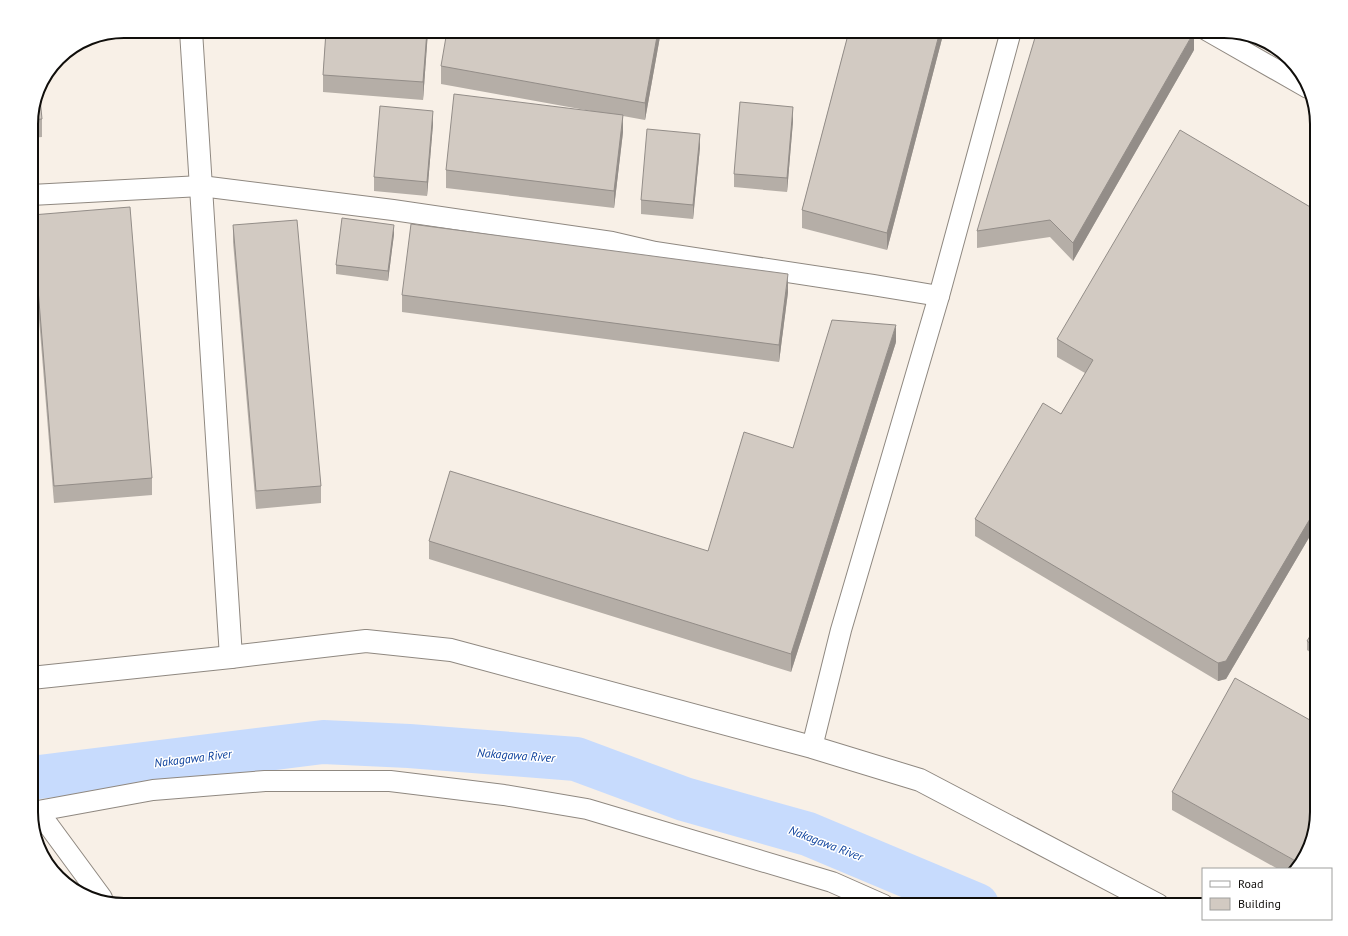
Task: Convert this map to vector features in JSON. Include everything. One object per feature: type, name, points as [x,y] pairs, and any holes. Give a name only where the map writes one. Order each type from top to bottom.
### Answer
[{"type":"street","points":[[191,38],[231,657]]},
{"type":"street","points":[[812,747],[841,630],[939,296],[1009,38]]},
{"type":"street","points":[[1220,38],[1299,83]]},
{"type":"street","points":[[38,195],[201,186],[393,210],[604,241],[655,252],[939,296]]},
{"type":"street","points":[[38,677],[366,641],[452,650],[812,747],[920,780],[1145,898]]},
{"type":"street","points":[[38,811],[153,790],[265,781],[390,781],[504,795],[587,809],[832,882],[868,898]]},
{"type":"street","points":[[38,816],[99,894]]},
{"type":"building","points":[[326,38],[426,38],[423,82],[323,75]]},
{"type":"building","points":[[446,38],[657,38],[645,103],[441,66]]},
{"type":"building","points":[[847,38],[938,38],[887,233],[802,210]]},
{"type":"building","points":[[1035,38],[1191,38],[1073,243],[1050,220],[977,231]]},
{"type":"building","points":[[454,94],[623,115],[614,191],[446,170]]},
{"type":"building","points":[[740,102],[793,107],[787,178],[734,174]]},
{"type":"building","points":[[41,104],[42,119],[38,119]]},
{"type":"building","points":[[380,106],[433,111],[427,182],[374,177]]},
{"type":"building","points":[[647,129],[700,134],[693,205],[641,200]]},
{"type":"building","points":[[1180,130],[1310,207],[1310,519],[1226,661],[1218,663],[975,519],[1043,403],[1061,414],[1093,360],[1057,339]]},
{"type":"building","points":[[130,207],[152,478],[54,486],[38,289],[38,215]]},
{"type":"building","points":[[342,218],[394,225],[388,271],[336,265]]},
{"type":"building","points":[[297,220],[321,486],[256,491],[233,225]]},
{"type":"building","points":[[411,224],[788,274],[779,345],[402,295]]},
{"type":"building","points":[[832,320],[896,325],[791,654],[429,541],[450,471],[708,551],[744,432],[793,448]]},
{"type":"building","points":[[1310,636],[1310,643],[1307,641]]},
{"type":"building","points":[[1235,678],[1310,720],[1310,818],[1305,840],[1295,861],[1172,792]]},
{"type":"waterway","name":"Nakagawa River","points":[[38,777],[323,742],[409,746],[576,759],[684,799],[808,834],[960,898]]}]
